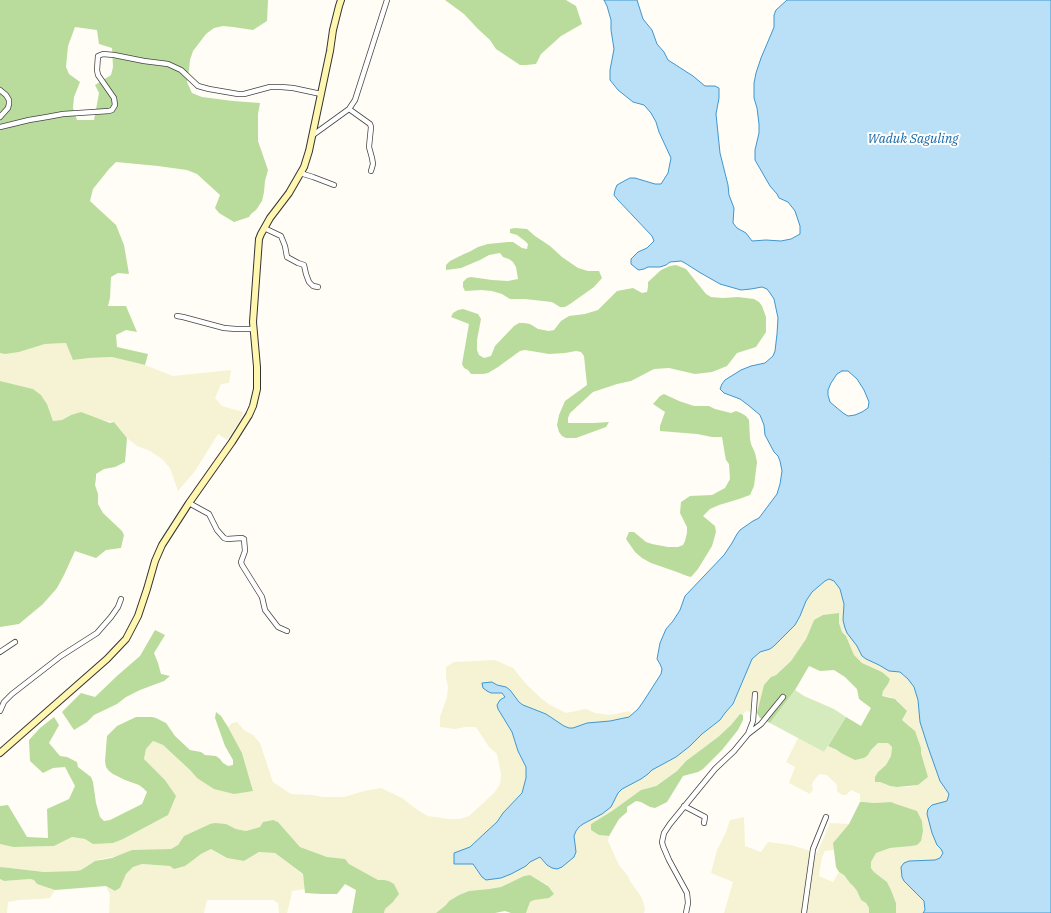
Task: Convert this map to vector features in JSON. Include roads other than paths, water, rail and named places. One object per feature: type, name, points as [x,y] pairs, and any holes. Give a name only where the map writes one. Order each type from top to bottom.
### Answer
[{"type":"main road","points":[[0,753],[106,659],[126,639],[138,616],[152,568],[162,545],[249,415],[253,406],[258,380],[253,329],[253,311],[258,244],[264,228],[289,193],[304,167],[313,136],[335,18],[341,0]]},
{"type":"street","points":[[313,136],[349,109],[355,100],[387,0]]},
{"type":"street","points":[[0,127],[63,114],[104,112],[112,110],[115,105],[114,98],[98,75],[97,70],[98,56],[103,54],[168,64],[181,70],[198,86],[209,89],[244,94],[281,87],[321,94]]},
{"type":"street","points":[[0,90],[6,95],[9,100],[9,104],[8,108],[0,117]]},
{"type":"street","points":[[349,109],[370,124],[369,147],[373,164],[371,171]]},
{"type":"street","points":[[300,173],[334,185]]},
{"type":"street","points":[[264,228],[281,236],[287,257],[304,265],[309,282],[313,286],[318,287]]},
{"type":"street","points":[[176,316],[183,316],[224,328],[253,329]]},
{"type":"street","points":[[189,503],[209,514],[217,530],[224,538],[244,539],[245,551],[241,562],[242,565],[262,597],[265,610],[278,627],[287,631]]},
{"type":"street","points":[[0,711],[4,702],[12,694],[61,656],[97,633],[111,617],[118,607],[121,599]]},
{"type":"street","points":[[0,652],[15,642]]},
{"type":"street","points":[[748,734],[753,721],[755,694]]},
{"type":"street","points":[[686,913],[688,893],[669,860],[662,842],[664,833],[715,769],[734,752],[748,734],[761,724],[783,697]]},
{"type":"street","points":[[684,806],[705,817],[704,823]]},
{"type":"street","points":[[804,913],[813,850],[826,818]]},
{"type":"water","name":"Waduk Saguling","points":[[604,0],[637,0],[643,19],[652,30],[657,44],[664,52],[668,60],[693,76],[705,86],[715,86],[719,88],[716,114],[720,153],[729,195],[734,208],[733,223],[737,228],[746,233],[752,241],[781,241],[791,239],[800,234],[800,226],[795,211],[788,202],[779,198],[770,186],[755,160],[759,124],[754,98],[754,83],[761,58],[774,27],[774,15],[776,10],[787,0],[1051,0],[1051,913],[923,913],[925,910],[924,901],[904,881],[901,867],[904,863],[909,861],[935,860],[940,858],[943,853],[937,845],[932,833],[927,814],[928,809],[932,805],[947,801],[949,794],[940,781],[928,747],[920,722],[918,700],[914,687],[900,672],[889,671],[862,656],[845,628],[843,620],[844,604],[840,589],[834,581],[829,579],[812,592],[806,601],[795,625],[774,646],[760,652],[752,659],[733,704],[720,720],[676,757],[622,789],[618,793],[611,807],[579,827],[574,836],[576,852],[574,857],[562,867],[557,869],[552,868],[540,857],[511,874],[501,878],[486,880],[482,877],[473,864],[454,864],[454,853],[470,847],[497,822],[503,813],[522,793],[526,778],[526,767],[518,751],[512,732],[498,709],[497,705],[500,700],[505,697],[502,693],[491,693],[487,691],[483,688],[482,683],[492,682],[506,687],[523,705],[546,714],[569,728],[587,723],[610,721],[629,717],[638,709],[661,674],[662,669],[657,659],[660,643],[666,629],[680,610],[685,596],[724,555],[740,530],[759,518],[777,494],[780,484],[782,471],[780,461],[765,435],[764,425],[760,415],[740,399],[724,393],[720,389],[725,380],[741,370],[765,363],[773,356],[775,351],[778,318],[774,299],[770,293],[767,289],[762,287],[741,290],[720,284],[681,261],[670,262],[660,267],[648,267],[639,270],[631,264],[631,259],[638,252],[647,248],[654,241],[652,236],[617,199],[614,195],[615,190],[617,185],[630,178],[661,184],[668,173],[671,158],[651,113],[644,105],[633,102],[618,90],[610,80],[610,70],[614,49],[611,20]],"holes":[[[842,371],[848,371],[857,379],[869,402],[868,408],[855,415],[848,416],[830,402],[828,395],[828,390],[837,374]]]}]
